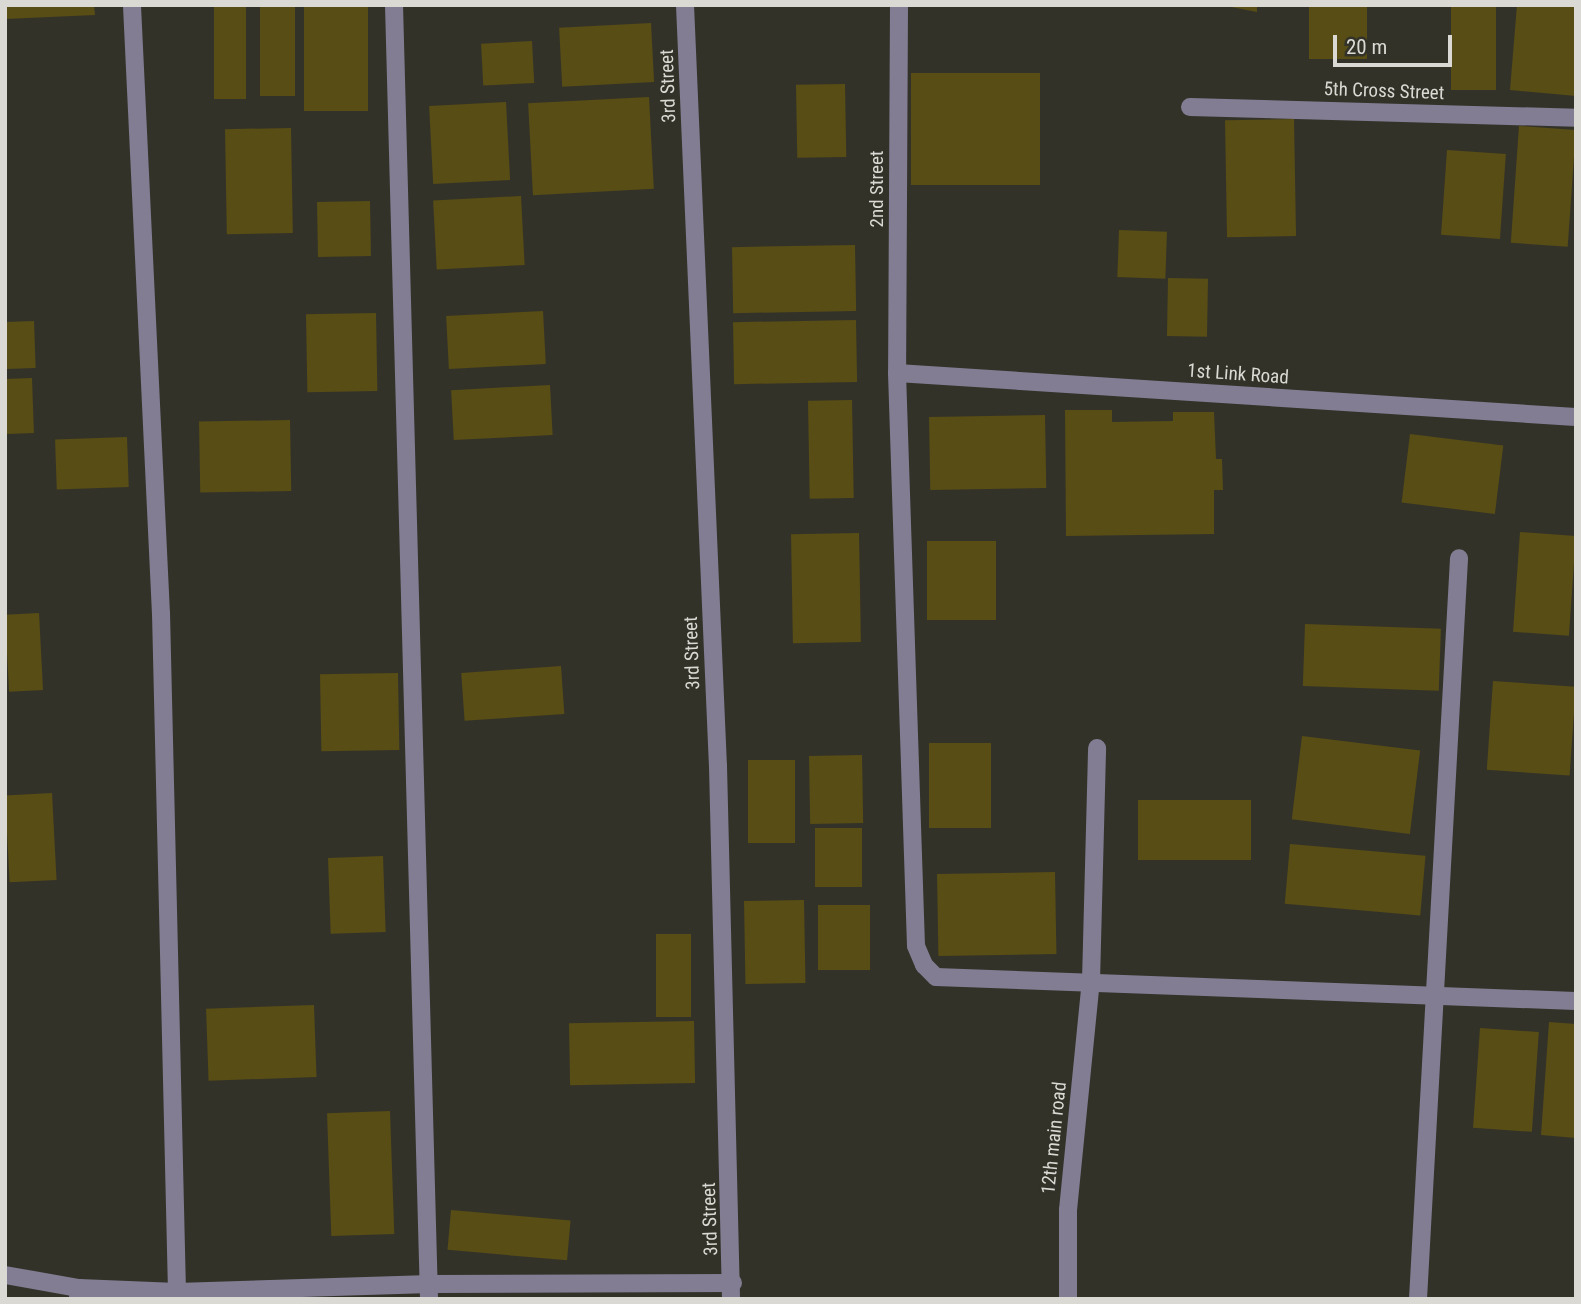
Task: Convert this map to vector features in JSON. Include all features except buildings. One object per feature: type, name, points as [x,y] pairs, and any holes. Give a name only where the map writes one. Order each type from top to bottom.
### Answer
[{"type":"street","points":[[132,5],[161,614],[177,1293]]},
{"type":"street","points":[[394,5],[430,1291]]},
{"type":"street","name":"3rd Street","points":[[685,5],[718,766],[732,1291]]},
{"type":"street","name":"2nd Street","points":[[899,5],[897,373],[916,946],[924,965],[936,977],[1091,981]]},
{"type":"street","name":"5th Cross Street","points":[[1190,107],[1576,118]]},
{"type":"street","name":"1st Link Road","points":[[897,373],[1576,417]]},
{"type":"street","points":[[1418,1299],[1459,558]]},
{"type":"street","name":"12th main road","points":[[1068,1299],[1069,1210],[1091,981],[1097,748]]},
{"type":"street","points":[[1091,981],[1435,993],[1576,1001]]},
{"type":"street","points":[[5,1275],[79,1293],[732,1291]]}]
